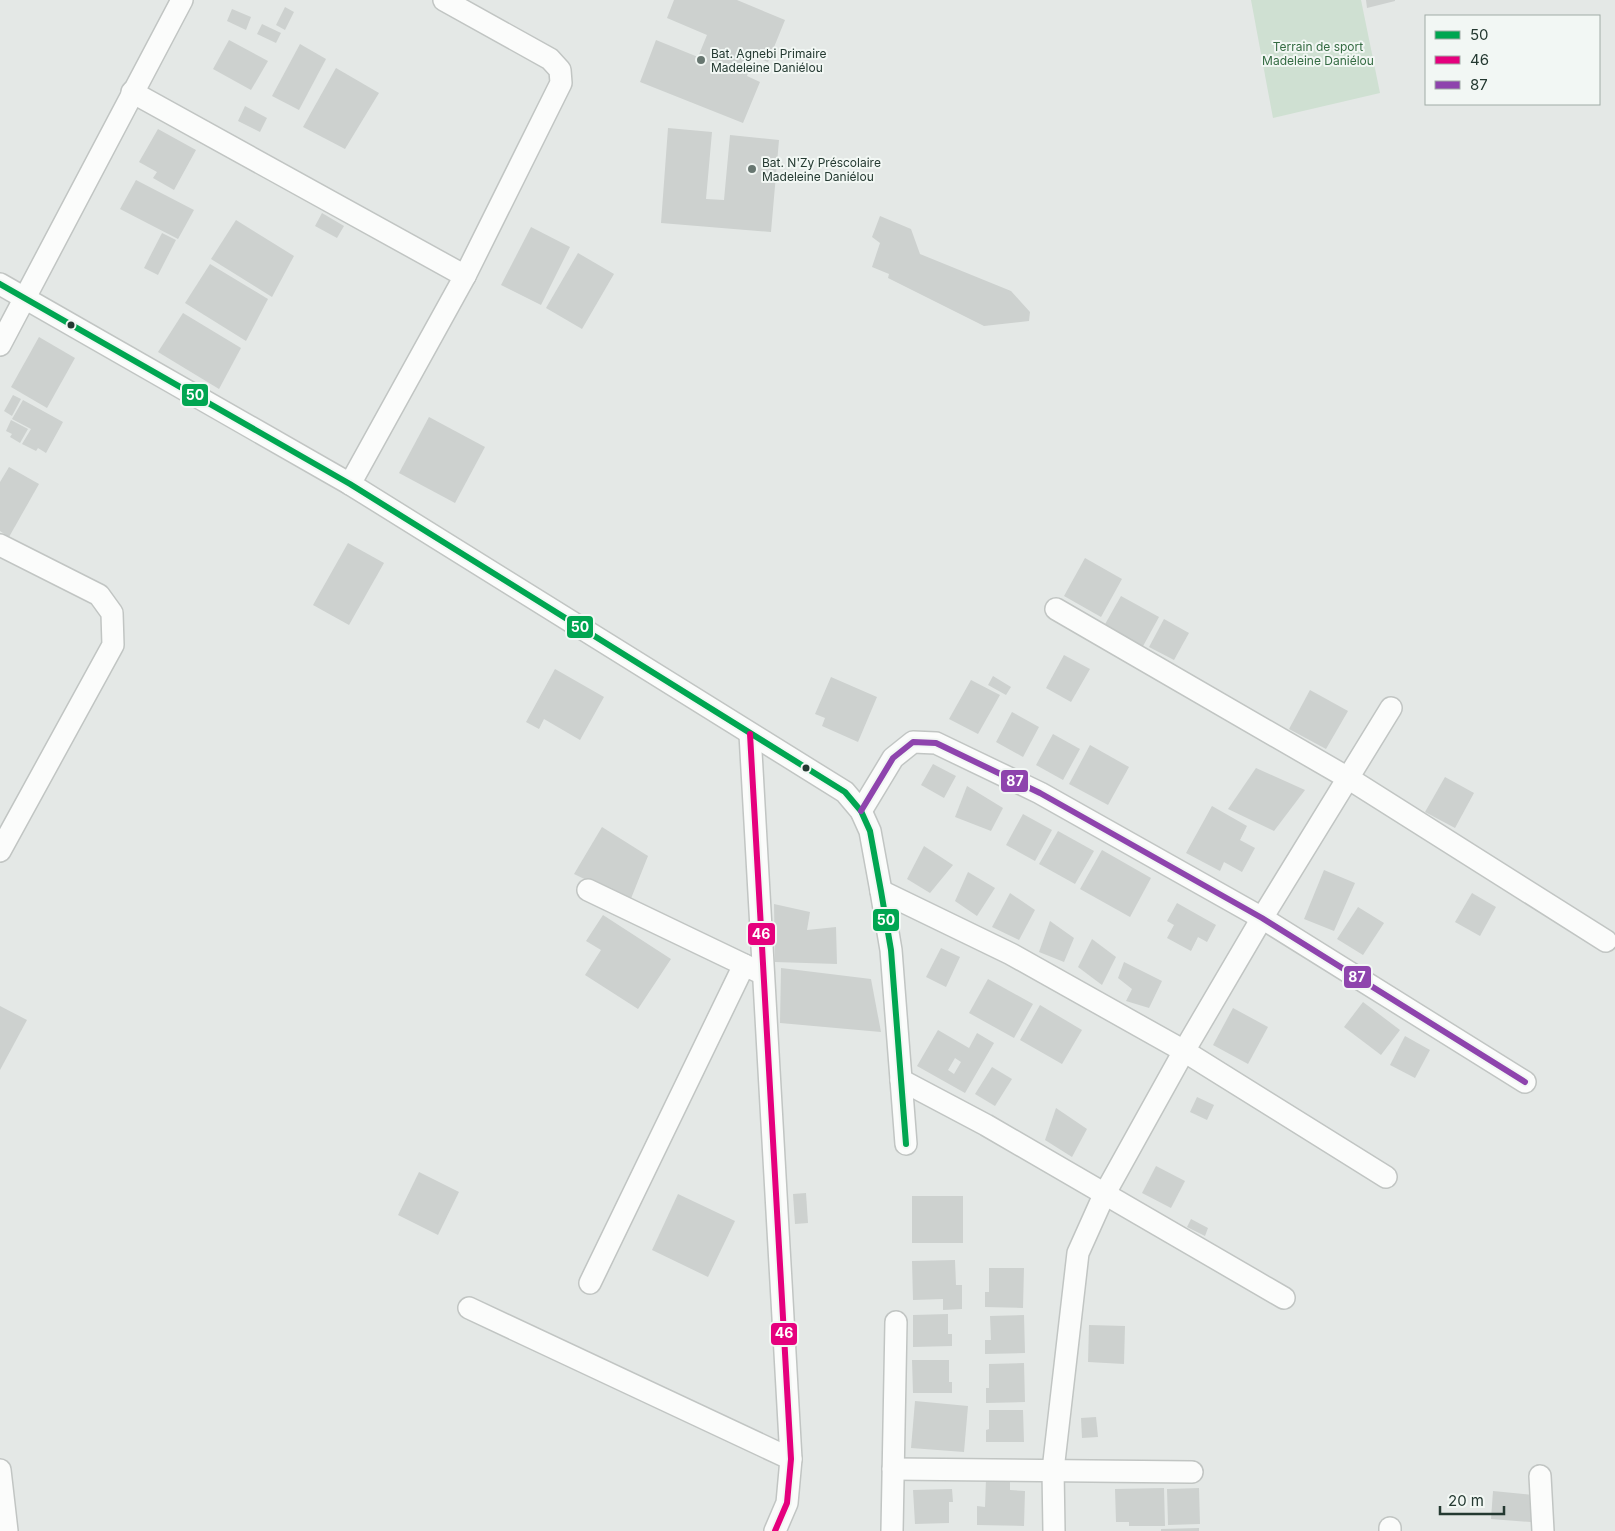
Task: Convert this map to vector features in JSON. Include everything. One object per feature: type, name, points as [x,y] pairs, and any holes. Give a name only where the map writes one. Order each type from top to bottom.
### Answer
[{"type":"street","points":[[0,345],[26,299],[132,92],[182,0]]},
{"type":"street","points":[[350,484],[465,276],[561,83],[560,70],[550,59],[444,0]]},
{"type":"street","points":[[132,92],[465,276]]},
{"type":"street","points":[[0,284],[350,484],[845,792],[860,811],[870,831],[881,891],[891,950],[906,1144]]},
{"type":"street","points":[[0,545],[99,595],[112,613],[113,645],[0,851]]},
{"type":"street","points":[[1056,609],[1348,778],[1606,940]]},
{"type":"street","points":[[1054,1531],[1053,1470],[1078,1253],[1104,1195],[1184,1051],[1262,918],[1391,708]]},
{"type":"street","points":[[750,734],[791,1459],[787,1503],[775,1531]]},
{"type":"street","points":[[860,811],[893,758],[913,742],[936,743],[1040,793],[1262,918],[1525,1082]]},
{"type":"street","points":[[588,890],[764,975]]},
{"type":"street","points":[[881,891],[1011,954],[1184,1051],[1386,1177]]},
{"type":"street","points":[[590,1283],[744,965]]},
{"type":"street","points":[[901,1080],[986,1125],[1284,1298]]},
{"type":"street","points":[[469,1308],[791,1459]]},
{"type":"street","points":[[892,1531],[896,1322]]},
{"type":"street","points":[[893,1469],[1192,1472]]},
{"type":"street","points":[[0,1470],[8,1531]]},
{"type":"street","points":[[1540,1476],[1543,1531]]},
{"type":"green space","name":"Terrain de sport Madeleine Daniélou","points":[[1251,0],[1361,0],[1380,93],[1273,118]]},
{"type":"building","name":"Bat. Agnebi Primaire Madeleine Daniélou","points":[[674,0],[737,0],[785,20],[768,62],[754,57],[747,76],[760,82],[743,123],[640,82],[656,40],[698,57],[707,35],[667,18]]},
{"type":"building","points":[[1366,0],[1395,0],[1395,1],[1367,8]]},
{"type":"building","points":[[285,7],[294,12],[285,30],[276,25]]},
{"type":"building","points":[[232,9],[251,17],[246,30],[227,21]]},
{"type":"building","points":[[262,24],[281,33],[276,43],[257,34]]},
{"type":"building","points":[[229,40],[268,61],[251,90],[213,69]]},
{"type":"building","points":[[300,44],[326,59],[299,110],[272,96]]},
{"type":"building","points":[[336,68],[379,93],[345,149],[303,127]]},
{"type":"building","points":[[245,106],[267,118],[260,132],[238,121]]},
{"type":"building","name":"Bat. N'Zy Préscolaire Madeleine Daniélou","points":[[668,128],[712,132],[706,199],[724,200],[730,135],[779,140],[771,232],[661,223]]},
{"type":"building","points":[[158,129],[196,150],[174,190],[153,178],[157,172],[139,162]]},
{"type":"building","points":[[136,180],[194,210],[178,239],[120,209]]},
{"type":"building","points":[[322,213],[344,226],[337,238],[315,226]]},
{"type":"building","points":[[880,216],[911,229],[920,254],[1011,291],[1030,312],[1029,321],[984,326],[888,278],[889,274],[872,267],[880,243],[872,237]]},
{"type":"building","points":[[236,220],[294,256],[272,297],[211,259]]},
{"type":"building","points":[[531,227],[570,247],[541,305],[501,285]]},
{"type":"building","points":[[162,233],[176,240],[158,275],[144,268]]},
{"type":"building","points":[[578,253],[614,274],[582,329],[546,308]]},
{"type":"building","points":[[210,264],[268,299],[246,341],[185,303]]},
{"type":"building","points":[[183,313],[241,348],[219,389],[158,352]]},
{"type":"building","points":[[39,337],[75,358],[47,408],[11,387]]},
{"type":"building","points":[[13,395],[21,399],[12,416],[4,411]]},
{"type":"building","points":[[23,400],[63,422],[46,453],[38,448],[36,451],[22,444],[31,429],[12,419]]},
{"type":"building","points":[[429,417],[485,447],[455,503],[399,473]]},
{"type":"building","points":[[11,420],[28,429],[20,443],[10,437],[12,434],[6,431]]},
{"type":"building","points":[[9,467],[39,484],[9,537],[0,531],[0,482]]},
{"type":"building","points":[[348,543],[384,563],[349,625],[313,605]]},
{"type":"building","points":[[1085,558],[1122,579],[1101,617],[1064,596]]},
{"type":"building","points":[[1121,596],[1159,617],[1142,648],[1104,626]]},
{"type":"building","points":[[1164,619],[1189,633],[1174,660],[1149,647]]},
{"type":"building","points":[[1064,655],[1090,669],[1071,702],[1046,688]]},
{"type":"building","points":[[555,669],[604,697],[580,740],[544,719],[539,729],[526,722]]},
{"type":"building","points":[[993,676],[1011,687],[1006,695],[988,685]]},
{"type":"building","points":[[831,677],[877,697],[858,742],[822,726],[825,718],[815,714]]},
{"type":"building","points":[[971,680],[1000,695],[978,734],[949,719]]},
{"type":"building","points":[[1310,690],[1348,711],[1326,749],[1289,729]]},
{"type":"building","points":[[1012,712],[1039,727],[1023,757],[996,742]]},
{"type":"building","points":[[1053,734],[1080,749],[1063,780],[1036,765]]},
{"type":"building","points":[[1090,745],[1129,767],[1108,805],[1069,784]]},
{"type":"building","points":[[933,764],[956,776],[944,798],[921,785]]},
{"type":"building","points":[[1256,768],[1305,790],[1274,831],[1228,809]]},
{"type":"building","points":[[1445,777],[1474,793],[1455,828],[1425,812]]},
{"type":"building","points":[[967,786],[1003,808],[991,831],[955,817]]},
{"type":"building","points":[[1212,806],[1247,826],[1240,840],[1255,848],[1242,872],[1224,862],[1220,871],[1186,853]]},
{"type":"building","points":[[1023,814],[1052,830],[1035,861],[1006,845]]},
{"type":"building","points":[[602,827],[648,856],[630,901],[574,874]]},
{"type":"building","points":[[1058,831],[1094,851],[1075,884],[1039,864]]},
{"type":"building","points":[[924,846],[953,865],[930,893],[907,879]]},
{"type":"building","points":[[1102,850],[1151,878],[1130,917],[1080,889]]},
{"type":"building","points":[[1324,870],[1355,883],[1334,931],[1304,919]]},
{"type":"building","points":[[968,872],[995,888],[977,916],[955,901]]},
{"type":"building","points":[[1010,893],[1035,910],[1019,940],[992,927]]},
{"type":"building","points":[[1472,893],[1496,907],[1480,936],[1455,922]]},
{"type":"building","points":[[1177,903],[1216,925],[1207,942],[1198,937],[1191,951],[1167,938],[1174,925],[1167,921]]},
{"type":"building","points":[[774,904],[810,912],[807,930],[836,927],[837,964],[775,962]]},
{"type":"building","points":[[1358,907],[1384,923],[1363,955],[1337,939]]},
{"type":"building","points":[[603,915],[671,959],[638,1009],[585,975],[601,950],[586,941]]},
{"type":"building","points":[[1050,921],[1074,938],[1064,962],[1039,952]]},
{"type":"building","points":[[1092,939],[1116,957],[1102,985],[1078,967]]},
{"type":"building","points":[[941,948],[960,957],[946,987],[926,977]]},
{"type":"building","points":[[1124,962],[1162,981],[1149,1008],[1126,1001],[1132,989],[1118,978]]},
{"type":"building","points":[[781,968],[871,979],[881,1032],[780,1023]]},
{"type":"building","points":[[988,979],[1033,1004],[1014,1038],[969,1013]]},
{"type":"building","points":[[1363,1002],[1400,1030],[1381,1055],[1344,1027]]},
{"type":"building","points":[[1040,1005],[1082,1030],[1062,1064],[1020,1040]]},
{"type":"building","points":[[0,1006],[27,1020],[0,1070]]},
{"type":"building","points":[[1233,1008],[1268,1027],[1248,1064],[1213,1045]]},
{"type":"building","points":[[938,1030],[969,1048],[977,1033],[994,1043],[965,1093],[917,1066]],"holes":[[[955,1058],[961,1062],[954,1074],[948,1070]]]},
{"type":"building","points":[[1405,1036],[1430,1050],[1415,1078],[1390,1065]]},
{"type":"building","points":[[992,1067],[1012,1079],[995,1106],[975,1094]]},
{"type":"building","points":[[1197,1097],[1214,1105],[1207,1120],[1190,1112]]},
{"type":"building","points":[[1056,1108],[1087,1129],[1072,1157],[1045,1140]]},
{"type":"building","points":[[1156,1166],[1185,1181],[1171,1208],[1142,1193]]},
{"type":"building","points":[[419,1172],[459,1192],[438,1235],[398,1215]]},
{"type":"building","points":[[806,1193],[808,1223],[795,1224],[793,1194]]},
{"type":"building","points":[[678,1194],[735,1221],[708,1277],[652,1250]]},
{"type":"building","points":[[912,1196],[963,1196],[963,1243],[912,1243]]},
{"type":"building","points":[[1191,1219],[1208,1228],[1205,1236],[1187,1227]]},
{"type":"building","points":[[955,1260],[956,1285],[962,1285],[962,1309],[943,1310],[943,1299],[913,1300],[912,1261]]},
{"type":"building","points":[[989,1268],[1024,1268],[1023,1308],[985,1307],[985,1292],[989,1292]]},
{"type":"building","points":[[948,1314],[948,1334],[952,1334],[952,1346],[913,1347],[913,1315]]},
{"type":"building","points":[[1024,1315],[1025,1353],[985,1354],[985,1340],[991,1340],[990,1316]]},
{"type":"building","points":[[1089,1325],[1125,1326],[1124,1364],[1088,1362]]},
{"type":"building","points":[[912,1360],[949,1360],[949,1382],[952,1382],[952,1393],[913,1393]]},
{"type":"building","points":[[1024,1363],[1025,1402],[986,1403],[986,1388],[989,1388],[989,1364]]},
{"type":"building","points":[[915,1401],[968,1406],[964,1452],[911,1448]]},
{"type":"building","points":[[989,1410],[1023,1410],[1024,1442],[986,1442],[986,1430],[989,1429]]},
{"type":"building","points":[[1096,1417],[1098,1437],[1082,1438],[1081,1418]]},
{"type":"building","points":[[986,1479],[1010,1480],[1010,1490],[1025,1491],[1024,1526],[977,1525],[977,1506],[985,1507]]},
{"type":"building","points":[[1164,1488],[1165,1526],[1129,1526],[1129,1522],[1116,1522],[1115,1489]]},
{"type":"building","points":[[1199,1488],[1200,1524],[1168,1525],[1167,1489]]},
{"type":"building","points":[[952,1489],[953,1502],[949,1502],[949,1523],[915,1524],[913,1490]]},
{"type":"building","points":[[1493,1491],[1533,1495],[1531,1522],[1491,1519]]},
{"type":"building","points":[[1199,1528],[1199,1531],[1161,1531],[1161,1529]]},
{"type":"transit line","name":"50","points":[[0,284],[350,484],[845,792],[861,811],[870,831],[881,891],[891,950],[906,1144]]},
{"type":"transit line","name":"46","points":[[750,734],[791,1459],[787,1503],[775,1531]]},
{"type":"transit line","name":"87","points":[[861,811],[893,758],[913,742],[936,743],[1040,793],[1262,918],[1525,1082]]},
{"type":"place","name":"Bat. Agnebi Primaire Madeleine Daniélou","points":[[701,60]]},
{"type":"place","name":"Bat. N'Zy Préscolaire Madeleine Daniélou","points":[[752,169]]}]
